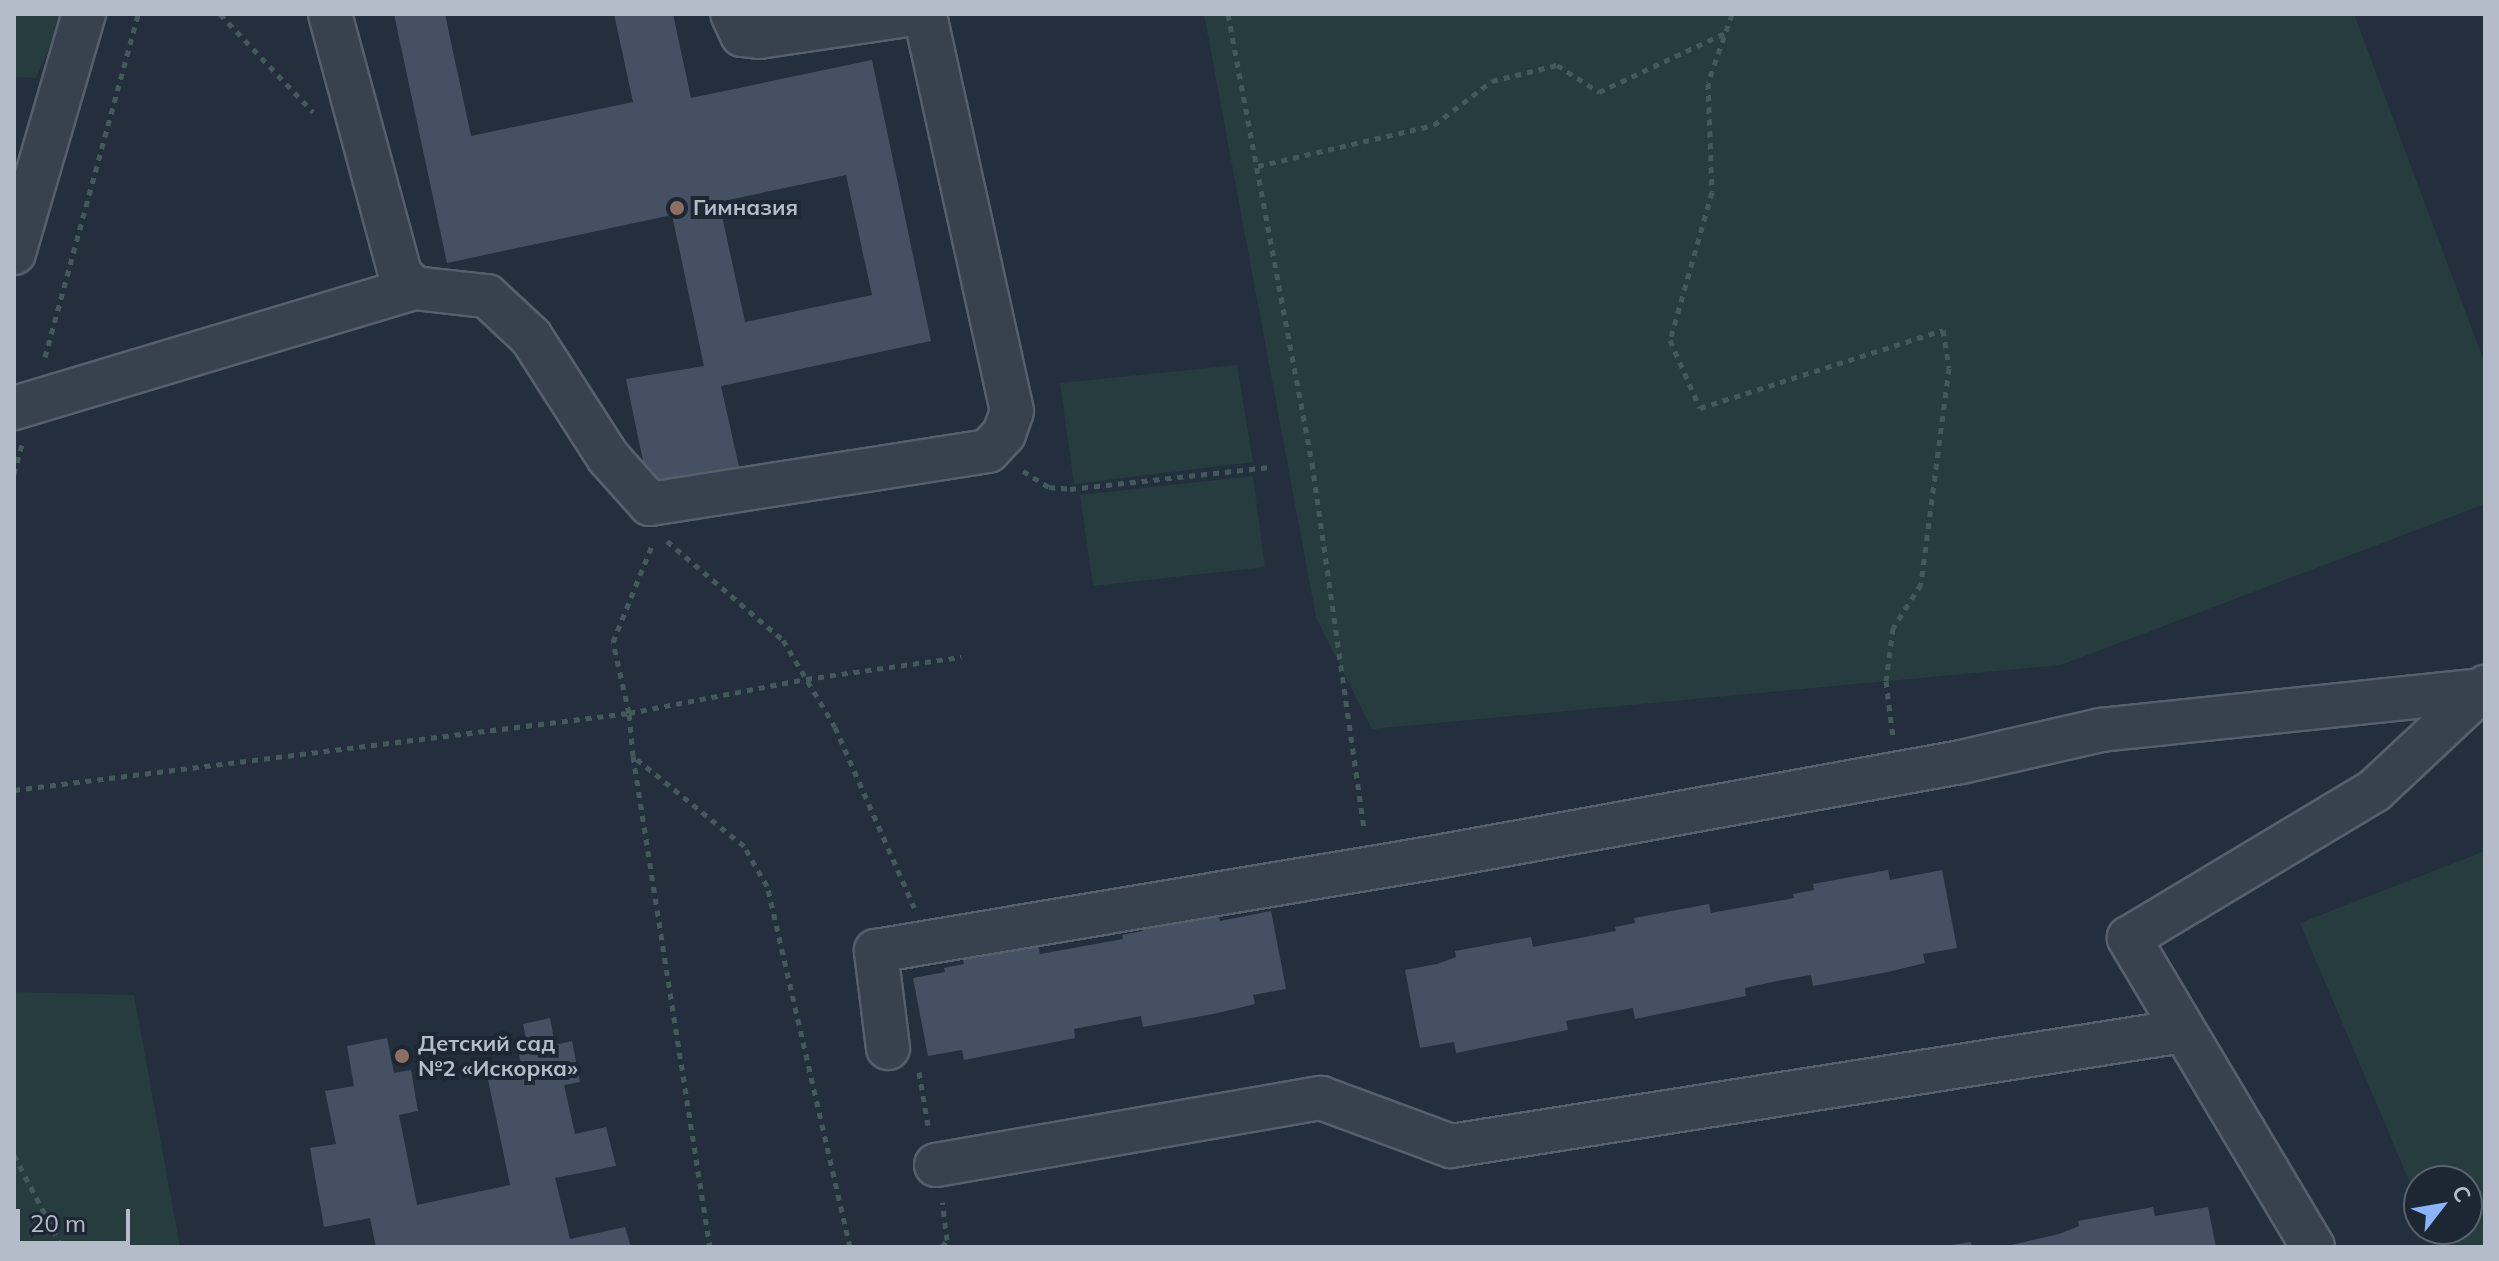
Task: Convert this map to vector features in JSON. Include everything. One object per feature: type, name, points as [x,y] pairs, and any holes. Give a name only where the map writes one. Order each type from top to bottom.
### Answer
[{"type":"street","points":[[14,253],[84,14]]},
{"type":"street","points":[[330,14],[400,274],[414,288]]},
{"type":"street","points":[[23,405],[414,288],[487,296],[531,337],[608,457],[650,504],[988,451],[1004,434],[1012,411],[927,24],[914,14],[759,37],[742,35],[732,14]]},
{"type":"street","points":[[888,1048],[876,951],[1370,869],[1899,773],[2101,730],[2482,688]]},
{"type":"street","points":[[2313,1247],[2129,938],[2375,790],[2482,688]]},
{"type":"street","points":[[936,1165],[1321,1098],[1451,1146],[2183,1031]]},
{"type":"path","points":[[14,474],[23,405],[138,14]]},
{"type":"path","points":[[220,14],[318,116]]},
{"type":"path","points":[[1228,14],[1312,463],[1370,869]]},
{"type":"path","points":[[1732,14],[1708,83],[1712,192],[1670,340],[1700,408],[1943,330],[1949,368],[1921,584],[1893,628],[1886,681],[1899,773]]},
{"type":"path","points":[[1258,166],[1434,125],[1492,81],[1557,65],[1599,92],[1726,32]]},
{"type":"path","points":[[988,451],[1049,487],[1070,489],[1270,467]]},
{"type":"path","points":[[710,1247],[633,756],[629,713],[613,642],[658,532],[783,640],[835,727],[893,866],[937,941]]},
{"type":"path","points":[[14,790],[629,713],[806,679],[961,657]]},
{"type":"path","points":[[633,756],[744,846],[767,886],[850,1247]]},
{"type":"path","points":[[14,1155],[62,1246]]},
{"type":"green space","points":[[14,14],[64,14],[36,78],[14,77]]},
{"type":"green space","points":[[1204,14],[2354,14],[2485,364],[2485,504],[2061,665],[1372,729],[1316,617]]},
{"type":"green space","points":[[1237,365],[1253,462],[1074,484],[1060,383]]},
{"type":"green space","points":[[1253,476],[1265,567],[1093,586],[1080,495]]},
{"type":"green space","points":[[2485,851],[2485,1247],[2437,1247],[2483,1245],[2483,1165],[2403,1166],[2300,923]]},
{"type":"green space","points":[[14,992],[134,995],[180,1247],[14,1247]]},
{"type":"building","points":[[394,14],[445,14],[471,136],[633,102],[614,14],[673,14],[691,98],[872,60],[931,341],[721,386],[739,467],[648,485],[626,379],[704,366],[672,215],[447,263]],"holes":[[[846,175],[872,295],[745,322],[719,202]]]},
{"type":"building","points":[[1888,870],[1890,880],[1942,870],[1957,948],[1923,954],[1925,963],[1888,972],[1813,986],[1811,975],[1777,981],[1745,988],[1746,996],[1635,1019],[1633,1008],[1566,1021],[1568,1030],[1456,1053],[1454,1042],[1420,1048],[1405,970],[1456,957],[1455,951],[1531,937],[1533,947],[1616,931],[1615,927],[1635,923],[1634,918],[1709,904],[1711,913],[1794,898],[1793,894],[1814,890],[1813,884]]},
{"type":"building","points":[[1218,911],[1220,921],[1271,911],[1286,989],[1253,995],[1255,1004],[1218,1013],[1143,1027],[1141,1016],[1074,1029],[1075,1038],[964,1060],[962,1050],[928,1056],[913,978],[945,972],[944,968],[964,964],[963,959],[1038,945],[1040,954],[1123,939],[1122,935],[1143,931],[1142,925]]},
{"type":"building","points":[[550,1018],[555,1045],[572,1041],[580,1082],[564,1085],[575,1134],[606,1127],[616,1166],[555,1178],[570,1239],[625,1227],[631,1247],[376,1247],[370,1218],[324,1227],[310,1148],[336,1144],[325,1091],[354,1086],[347,1046],[387,1038],[394,1073],[411,1070],[418,1111],[399,1115],[417,1205],[510,1185],[486,1070],[521,1064],[518,1049],[528,1047],[523,1024]]},
{"type":"building","points":[[2153,1207],[2155,1216],[2208,1207],[2216,1247],[2002,1247],[2059,1234],[2079,1226],[2078,1221]]},
{"type":"building","points":[[1971,1242],[1972,1247],[1951,1247],[1951,1245]]},
{"type":"place","name":"Гимназия","points":[[677,208]]},
{"type":"place","name":"Детcкий сад №2 «Искорка»","points":[[402,1056]]}]
